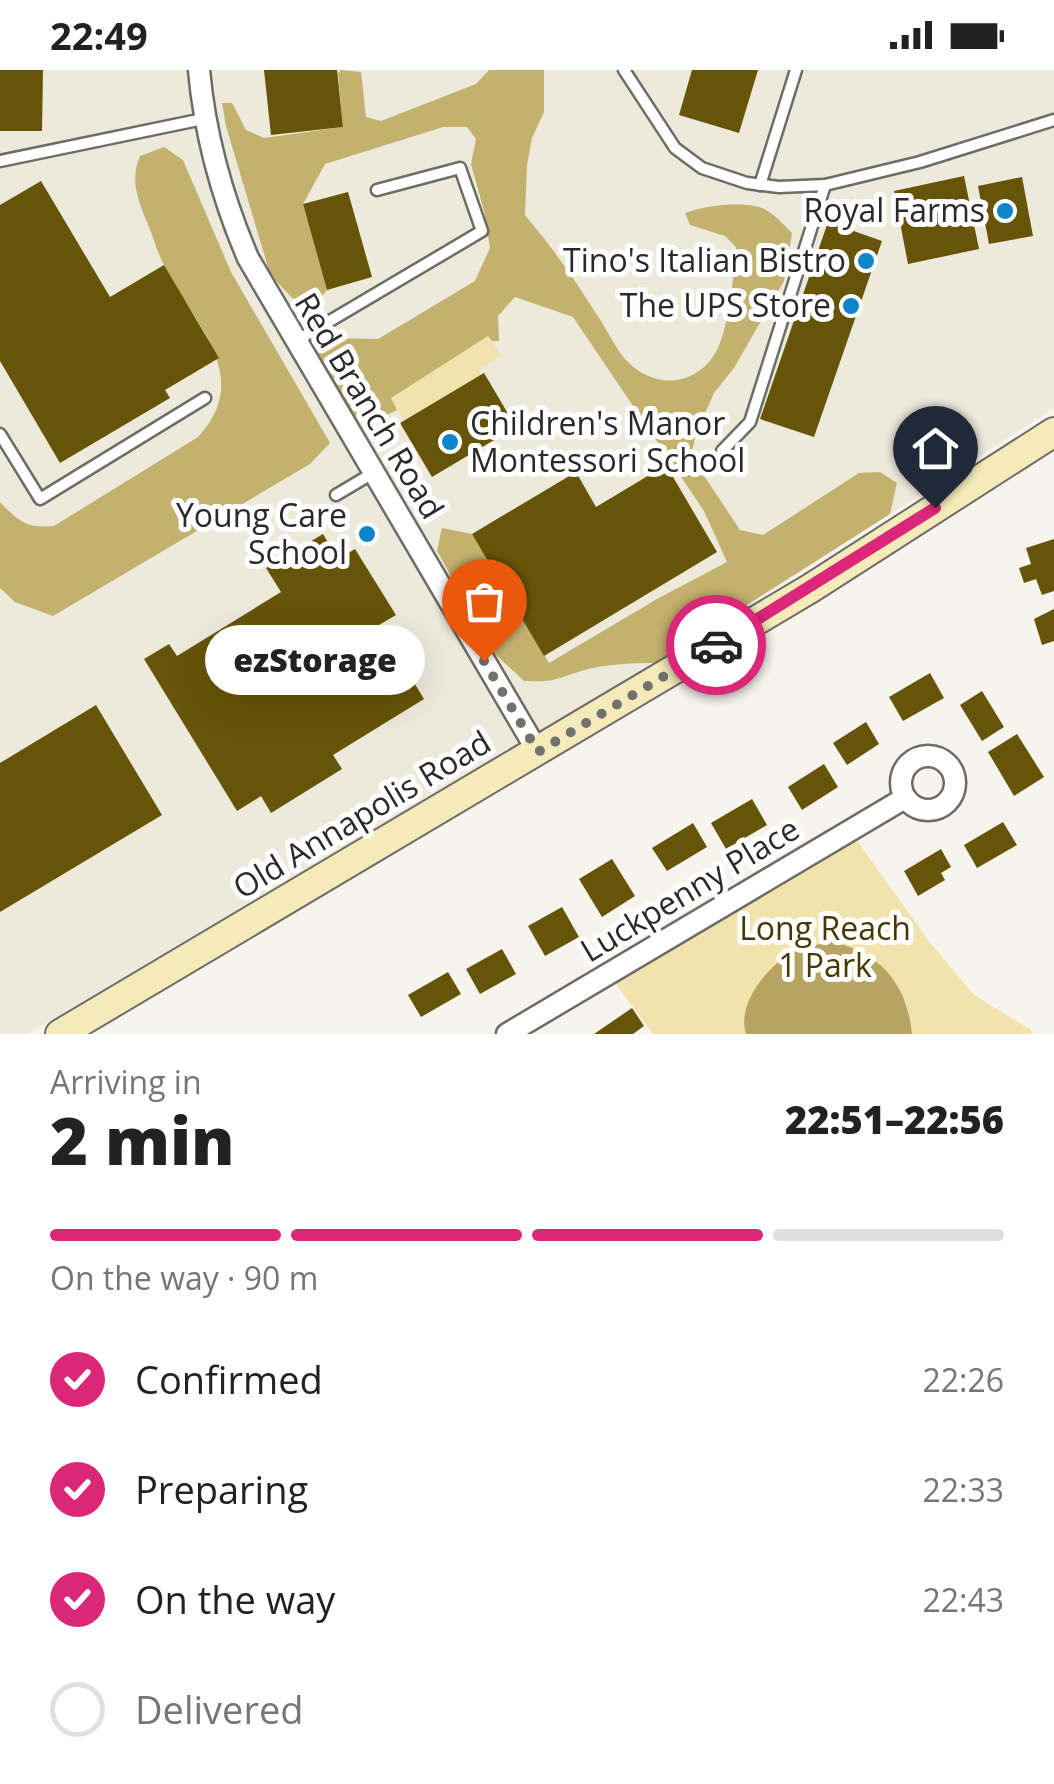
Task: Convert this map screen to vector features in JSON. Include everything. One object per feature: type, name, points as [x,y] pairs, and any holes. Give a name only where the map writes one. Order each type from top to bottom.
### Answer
[{"type":"main road","name":"Old Annapolis Road","points":[[60,1034],[811,588],[1054,432]]},
{"type":"street","name":"Red Branch Road","points":[[198,70],[203,120],[230,217],[248,258],[538,752]]},
{"type":"street","name":"Luckpenny Place","points":[[506,1034],[905,798]]},
{"type":"lane","points":[[624,70],[675,148],[687,159],[702,168],[760,185],[825,185],[920,162],[1054,120]]},
{"type":"lane","points":[[760,185],[796,70]]},
{"type":"lane","points":[[0,162],[203,120]]},
{"type":"lane","points":[[295,341],[482,231],[460,168],[377,190]]},
{"type":"lane","points":[[722,451],[750,422],[825,185]]},
{"type":"lane","points":[[0,434],[40,499],[205,398]]},
{"type":"lane","points":[[336,495],[373,472]]},
{"type":"shaded area","points":[[0,70],[1054,70],[1054,408],[758,600],[580,709],[27,1034],[0,1034]]},
{"type":"shaded area","points":[[489,70],[544,70],[544,112],[532,138],[527,165],[525,215],[572,276],[622,355],[649,376],[673,380],[697,373],[716,352],[728,315],[736,247],[725,236],[690,225],[685,213],[741,204],[772,214],[792,233],[784,281],[734,368],[714,393],[691,456],[740,530],[763,535],[859,473],[880,472],[897,483],[890,514],[655,663],[605,666],[551,680],[524,681],[494,653],[437,551],[442,528],[472,534],[549,663],[727,562],[704,511],[573,317],[515,297],[498,316],[499,341],[488,336],[391,398],[397,410],[372,422],[351,415],[315,350],[324,338],[378,339],[475,281],[490,248],[471,164],[476,139],[467,127],[443,127],[325,164],[303,204],[327,290],[315,305],[292,298],[270,274],[222,103],[232,103],[246,130],[264,138],[343,127],[338,73],[361,72],[366,117],[381,121],[476,84]]},
{"type":"shaded area","points":[[164,147],[183,160],[231,272],[330,443],[310,464],[53,616],[15,602],[0,588],[0,502],[24,522],[54,526],[198,437],[214,414],[221,392],[213,350],[162,260],[138,197],[135,173],[140,156]]},
{"type":"shaded area","points":[[834,942],[866,955],[889,974],[904,1001],[912,1034],[746,1034],[746,1010],[765,975],[795,951]]},
{"type":"green space","points":[[488,335],[501,356],[479,370],[481,375],[404,420],[390,399]]},
{"type":"green space","name":"Long Reach 1 Park","points":[[850,831],[928,940],[974,995],[1032,1034],[653,1034],[608,974]]},
{"type":"building","points":[[0,70],[43,70],[42,131],[0,131]]},
{"type":"building","points":[[264,70],[337,70],[343,127],[271,135]]},
{"type":"building","points":[[692,70],[758,70],[739,133],[679,115]]},
{"type":"building","points":[[964,176],[979,249],[908,264],[894,191]]},
{"type":"building","name":"Royal Farms","points":[[1022,177],[1033,236],[989,244],[978,186]]},
{"type":"building","points":[[41,181],[110,297],[164,265],[219,358],[165,390],[170,398],[60,463],[0,361],[0,205]]},
{"type":"building","points":[[348,192],[372,277],[327,290],[303,204]]},
{"type":"building","points":[[828,222],[882,241],[814,437],[760,419]]},
{"type":"building","points":[[484,373],[516,427],[432,477],[400,423]]},
{"type":"building","points":[[666,465],[717,552],[544,656],[472,534],[576,472],[596,507]]},
{"type":"building","points":[[323,534],[338,559],[355,549],[396,615],[379,625],[424,699],[333,755],[342,769],[271,813],[261,796],[237,811],[144,659],[169,644],[177,656],[281,592],[266,568]]},
{"type":"building","points":[[1054,539],[1054,591],[1042,595],[1036,579],[1024,583],[1019,568],[1031,564],[1026,548]]},
{"type":"building","points":[[1054,609],[1054,641],[1042,645],[1034,619]]},
{"type":"building","points":[[930,673],[944,698],[903,721],[889,697]]},
{"type":"building","points":[[982,691],[1004,727],[982,741],[960,705]]},
{"type":"building","points":[[96,705],[162,815],[0,912],[0,763]]},
{"type":"building","points":[[866,722],[879,744],[847,765],[833,743]]},
{"type":"building","points":[[1017,734],[1044,777],[1014,796],[988,752]]},
{"type":"building","points":[[824,764],[838,787],[802,810],[788,787]]},
{"type":"building","points":[[752,799],[767,825],[726,849],[711,823]]},
{"type":"building","points":[[1003,822],[1017,845],[977,868],[964,845]]},
{"type":"building","points":[[693,823],[707,847],[667,871],[652,848]]},
{"type":"building","points":[[941,849],[951,867],[941,873],[945,880],[918,896],[904,871]]},
{"type":"building","points":[[612,859],[635,896],[602,917],[579,879]]},
{"type":"building","points":[[562,907],[579,937],[545,956],[528,926]]},
{"type":"building","points":[[502,949],[516,974],[480,994],[466,969]]},
{"type":"building","points":[[448,972],[461,994],[421,1017],[408,995]]},
{"type":"building","points":[[632,1008],[644,1026],[633,1034],[594,1034]]},
{"type":"way so far","points":[[484,661],[538,752],[716,645]]},
{"type":"place","name":"Royal Farms","points":[[1005,211]]},
{"type":"place","name":"Tino's Italian Bistro","points":[[866,261]]},
{"type":"place","name":"The UPS Store","points":[[851,306]]},
{"type":"place","name":"Children's Manor Montessori School","points":[[450,442]]},
{"type":"place","name":"Young Care School","points":[[367,534]]},
{"type":"place","name":"ezStorage","points":[[484,661]]},
{"type":"route","points":[[716,645],[935,508]]}]
